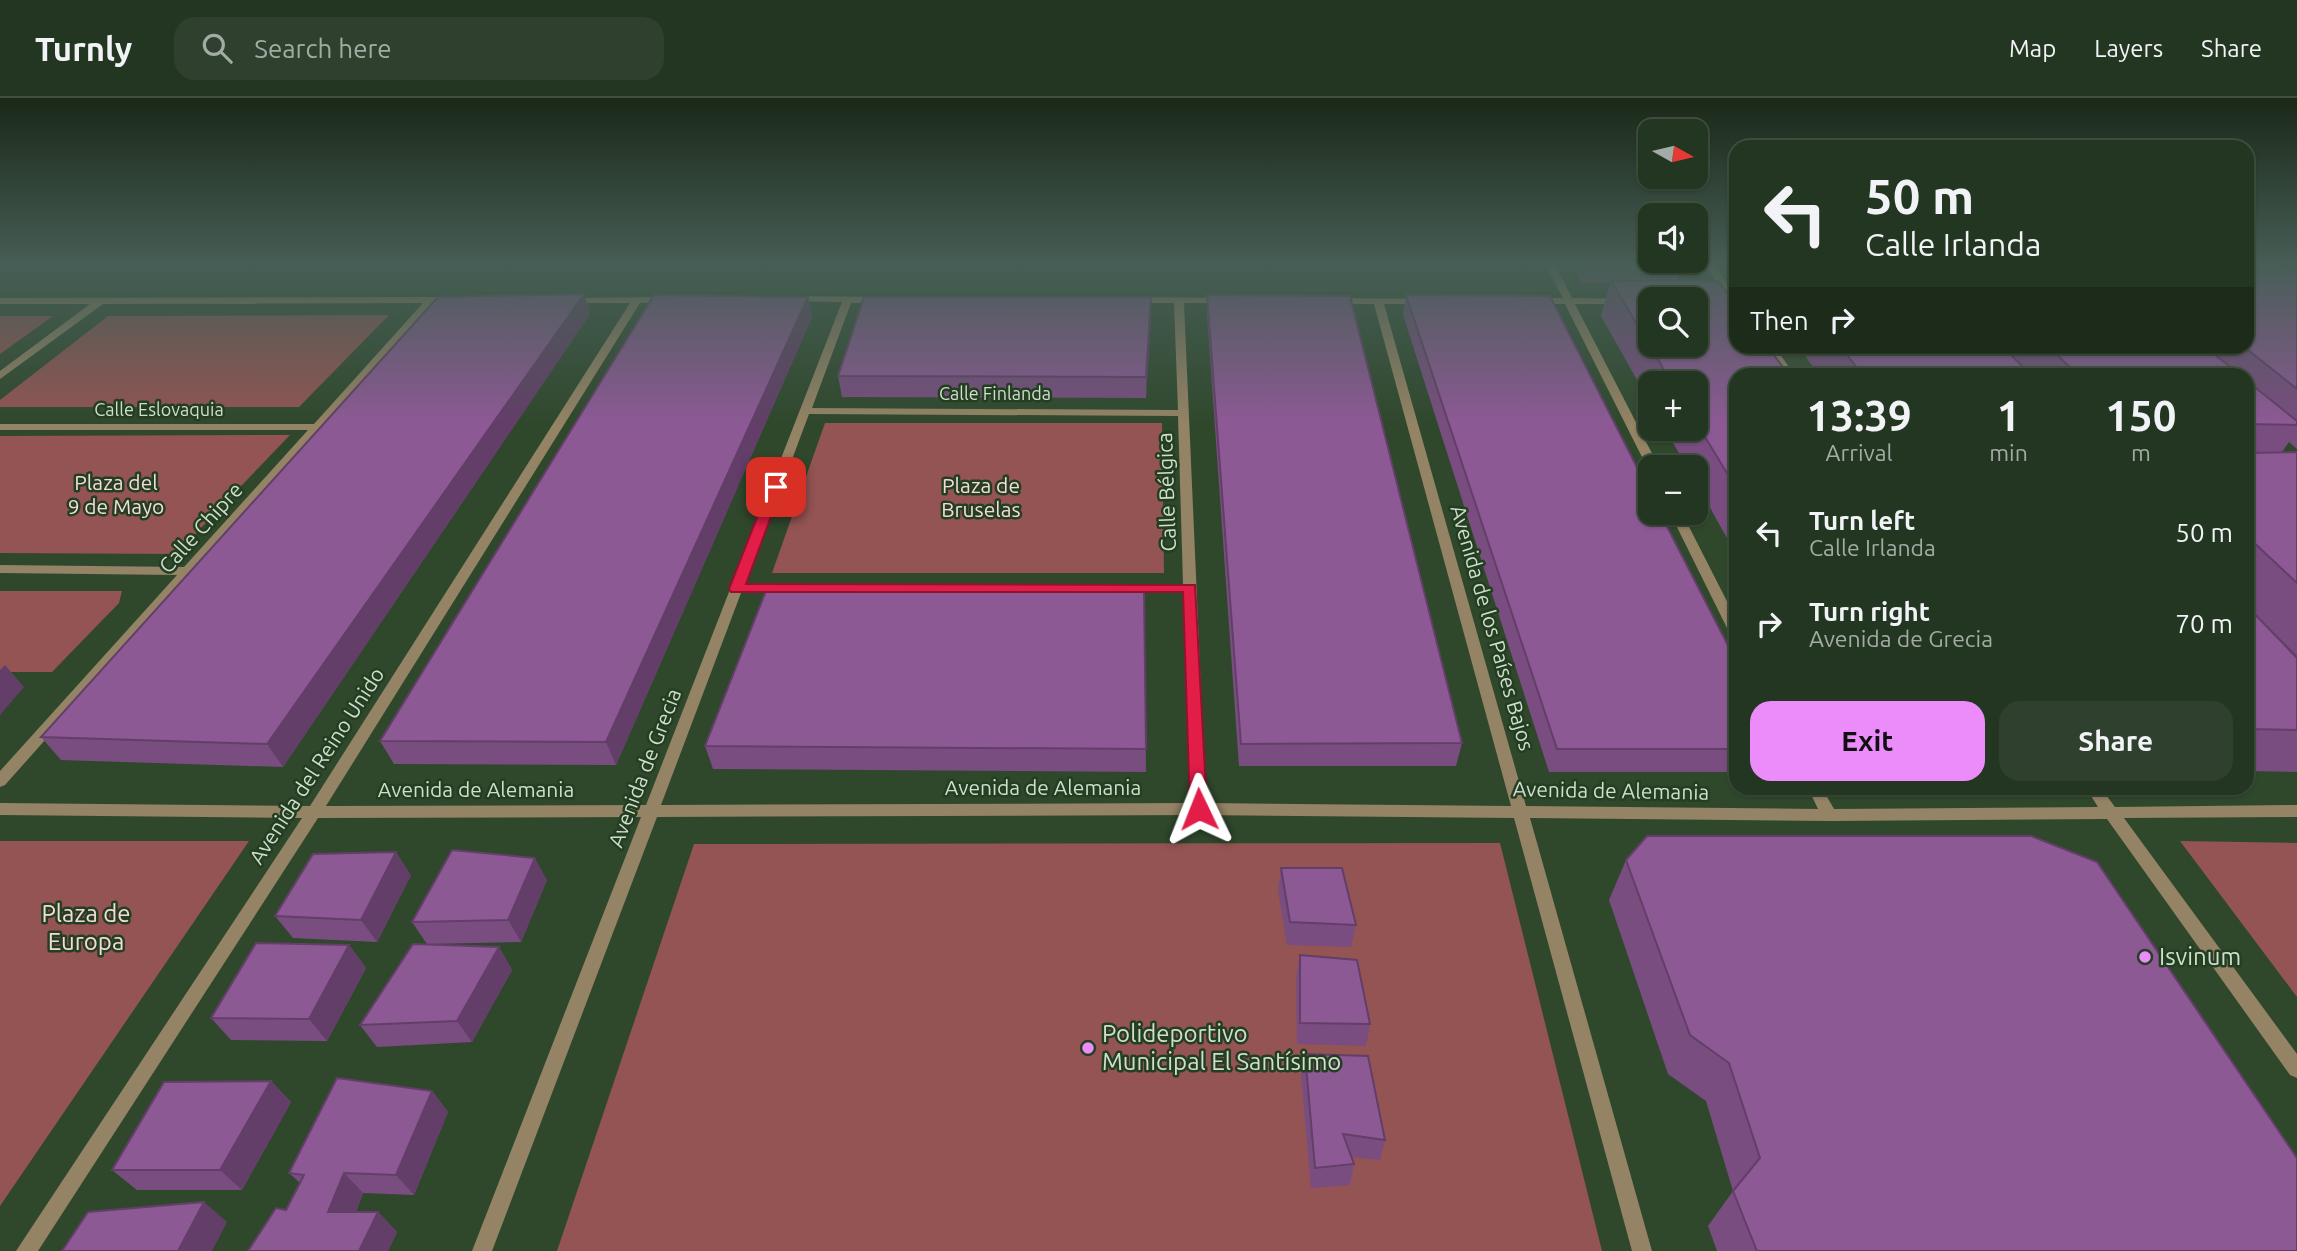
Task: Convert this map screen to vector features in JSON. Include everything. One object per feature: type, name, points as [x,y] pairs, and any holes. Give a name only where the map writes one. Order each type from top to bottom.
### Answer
[{"type":"street","points":[[0,376],[78,318]]},
{"type":"street","name":"Calle Chipre","points":[[0,781],[414,318]]},
{"type":"street","name":"Avenida del Reino Unido","points":[[26,1251],[314,812],[626,318]]},
{"type":"street","name":"Avenida de Grecia","points":[[482,1251],[841,318]]},
{"type":"street","name":"Calle Bélgica","points":[[1180,318],[1199,809]]},
{"type":"street","name":"Avenida de los Países Bajos","points":[[1383,318],[1643,1251]]},
{"type":"street","points":[[1578,318],[1647,455]]},
{"type":"street","name":"Calle Finlanda","points":[[805,411],[1184,413]]},
{"type":"street","name":"Calle Eslovaquia","points":[[0,427],[317,427]]},
{"type":"street","points":[[1682,525],[1729,618]]},
{"type":"street","points":[[0,569],[188,571]]},
{"type":"street","points":[[737,589],[1190,588]]},
{"type":"street","points":[[1819,795],[1829,815]]},
{"type":"street","points":[[2098,795],[2297,1069]]},
{"type":"street","name":"Avenida de Alemania","points":[[0,809],[314,812],[1199,809],[1829,815],[2297,811]]},
{"type":"green space","points":[[0,318],[50,318],[0,354]]},
{"type":"green space","points":[[106,318],[386,318],[299,407],[0,407],[0,400]]},
{"type":"green space","name":"Plaza de Bruselas","points":[[825,423],[1162,423],[1164,573],[772,573]]},
{"type":"green space","name":"Plaza del 9 de Mayo","points":[[290,435],[176,554],[0,553],[0,436]]},
{"type":"green space","points":[[0,591],[122,591],[119,603],[52,672],[0,672]]},
{"type":"green space","name":"Plaza de Europa","points":[[0,841],[249,841],[0,1206]]},
{"type":"green space","points":[[2180,841],[2297,843],[2297,997]]},
{"type":"green space","name":"Polideportivo Municipal El Santísimo","points":[[1500,843],[1602,1251],[557,1251],[694,844]]},
{"type":"building","points":[[419,318],[567,318],[267,744],[41,737]]},
{"type":"building","points":[[640,318],[799,318],[606,742],[380,741]]},
{"type":"building","points":[[857,318],[1150,318],[1146,377],[838,376]]},
{"type":"building","points":[[1209,318],[1355,318],[1462,743],[1241,744]]},
{"type":"building","points":[[1414,318],[1561,318],[1638,469],[1638,525],[1666,525],[1729,647],[1729,749],[1557,749]]},
{"type":"building","points":[[1708,318],[1729,318],[1729,354],[1773,354],[1784,368],[1729,368],[1729,476],[1708,441],[1708,371],[1665,371],[1656,357],[1708,357]]},
{"type":"building","points":[[2254,318],[2297,318],[2297,389],[2253,354]]},
{"type":"building","points":[[1846,354],[2010,354],[2024,368],[1857,368]]},
{"type":"building","points":[[2056,354],[2214,354],[2232,368],[2071,368]]},
{"type":"building","points":[[2254,387],[2297,421],[2297,425],[2254,424]]},
{"type":"building","points":[[2297,452],[2297,583],[2254,543],[2254,453]]},
{"type":"building","points":[[1144,589],[1146,749],[705,746],[766,591]]},
{"type":"building","points":[[2254,613],[2297,658],[2297,730],[2254,729]]},
{"type":"building","points":[[1647,836],[2031,836],[2097,862],[2297,1158],[2297,1251],[1757,1251],[1733,1191],[1760,1158],[1729,1063],[1690,1035],[1626,860]]},
{"type":"building","points":[[452,850],[535,858],[508,920],[412,922]]},
{"type":"building","points":[[396,852],[361,920],[275,916],[313,854]]},
{"type":"building","points":[[1281,868],[1342,868],[1356,925],[1290,922]]},
{"type":"building","points":[[256,943],[349,945],[309,1019],[211,1018]]},
{"type":"building","points":[[413,944],[499,947],[457,1021],[360,1025]]},
{"type":"building","points":[[1300,955],[1357,960],[1370,1024],[1300,1023]]},
{"type":"building","points":[[1305,1054],[1368,1056],[1385,1140],[1343,1134],[1354,1164],[1315,1168]]},
{"type":"building","points":[[337,1078],[432,1091],[396,1175],[344,1173],[328,1212],[378,1212],[359,1251],[248,1251],[276,1208],[286,1210],[304,1175],[289,1173]]},
{"type":"building","points":[[271,1081],[220,1170],[112,1170],[164,1082]]},
{"type":"building","points":[[204,1202],[178,1251],[62,1251],[88,1212]]},
{"type":"place","name":"Isvinum","points":[[2145,957]]},
{"type":"place","name":"Polideportivo Municipal El Santísimo","points":[[1088,1048]]},
{"type":"route","points":[[776,487],[737,589],[1190,588],[1199,809]]}]
